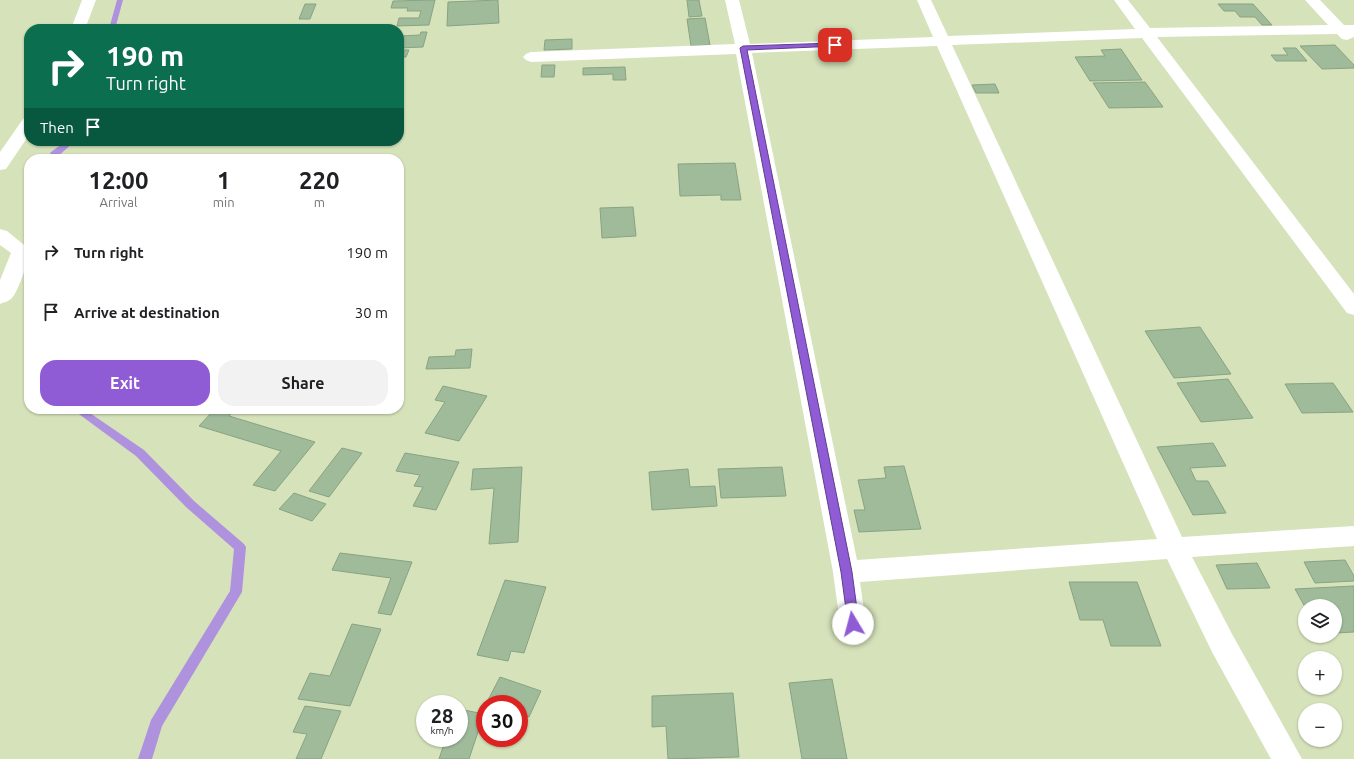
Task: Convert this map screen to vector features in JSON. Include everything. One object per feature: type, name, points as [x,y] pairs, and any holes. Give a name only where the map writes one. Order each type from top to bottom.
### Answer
[{"type":"street","points":[[80,24],[89,0]]},
{"type":"street","points":[[732,0],[743,48],[846,572],[853,624]]},
{"type":"street","points":[[924,0],[1174,548],[1222,643],[1287,759]]},
{"type":"street","points":[[1121,0],[1354,308]]},
{"type":"street","points":[[1312,0],[1347,29],[1354,42]]},
{"type":"street","points":[[531,57],[1146,33],[1347,29]]},
{"type":"street","points":[[0,165],[24,130]]},
{"type":"street","points":[[0,235],[21,252],[5,293],[0,297]]},
{"type":"street","points":[[846,572],[1354,536]]},
{"type":"building","points":[[435,0],[429,25],[404,26],[404,24],[398,24],[399,18],[419,18],[421,11],[407,11],[408,8],[391,8],[393,1]]},
{"type":"building","points":[[498,0],[499,23],[447,26],[448,2]]},
{"type":"building","points":[[687,0],[699,0],[702,16],[689,17]]},
{"type":"building","points":[[305,4],[316,4],[310,19],[299,19]]},
{"type":"building","points":[[1218,4],[1253,4],[1272,25],[1262,25],[1255,17],[1240,17],[1235,11],[1224,11]]},
{"type":"building","points":[[705,18],[710,45],[691,46],[687,19]]},
{"type":"building","points":[[421,32],[427,32],[423,47],[404,48],[404,36],[420,35]]},
{"type":"building","points":[[572,39],[572,49],[544,50],[545,40]]},
{"type":"building","points":[[1335,45],[1354,65],[1354,68],[1322,69],[1300,46]]},
{"type":"building","points":[[1283,48],[1296,48],[1307,61],[1276,61],[1271,55],[1288,55]]},
{"type":"building","points":[[1121,49],[1142,80],[1090,81],[1075,57],[1105,56],[1101,50]]},
{"type":"building","points":[[404,50],[409,50],[406,57],[404,57]]},
{"type":"building","points":[[542,65],[555,65],[554,77],[541,77]]},
{"type":"building","points":[[625,67],[626,80],[613,80],[613,74],[583,75],[583,68]]},
{"type":"building","points":[[1145,82],[1163,107],[1109,108],[1093,83]]},
{"type":"building","points":[[995,84],[999,93],[976,93],[972,85]]},
{"type":"building","points":[[735,163],[741,200],[721,200],[721,195],[680,196],[678,164]]},
{"type":"building","points":[[633,207],[636,236],[602,238],[600,208]]},
{"type":"building","points":[[1200,327],[1231,374],[1174,378],[1145,331]]},
{"type":"building","points":[[472,349],[470,368],[426,369],[429,357],[455,356],[456,350]]},
{"type":"building","points":[[1228,379],[1253,418],[1201,422],[1177,383]]},
{"type":"building","points":[[1333,383],[1353,412],[1302,413],[1285,384]]},
{"type":"building","points":[[443,386],[487,396],[459,441],[425,433],[445,402],[435,400]]},
{"type":"building","points":[[210,414],[231,414],[229,416],[315,442],[275,491],[253,485],[281,451],[199,426]]},
{"type":"building","points":[[1213,443],[1226,466],[1190,468],[1196,481],[1208,481],[1226,513],[1193,515],[1157,447]]},
{"type":"building","points":[[342,448],[362,453],[329,497],[309,491]]},
{"type":"building","points":[[405,453],[459,462],[436,510],[413,506],[423,487],[414,486],[420,475],[396,471]]},
{"type":"building","points":[[904,466],[921,529],[859,532],[854,510],[865,510],[858,480],[886,478],[884,467]]},
{"type":"building","points":[[522,467],[518,542],[489,544],[494,488],[471,490],[473,469]]},
{"type":"building","points":[[782,467],[786,496],[721,498],[718,469]]},
{"type":"building","points":[[688,469],[690,487],[715,486],[717,506],[652,510],[649,472]]},
{"type":"building","points":[[294,493],[326,504],[312,521],[279,509]]},
{"type":"building","points":[[340,553],[412,562],[391,615],[378,613],[391,578],[332,570]]},
{"type":"building","points":[[1345,560],[1354,576],[1354,581],[1315,583],[1304,562]]},
{"type":"building","points":[[1257,563],[1270,588],[1227,589],[1216,565]]},
{"type":"building","points":[[505,580],[546,587],[524,653],[511,651],[508,661],[477,655]]},
{"type":"building","points":[[1069,582],[1137,582],[1161,646],[1111,646],[1103,620],[1080,620]]},
{"type":"building","points":[[1354,586],[1354,632],[1342,633],[1342,599],[1301,599],[1295,589]]},
{"type":"building","points":[[352,624],[381,629],[350,706],[298,699],[310,673],[330,676]]},
{"type":"building","points":[[500,677],[541,691],[529,717],[528,695],[491,695]]},
{"type":"building","points":[[832,679],[847,759],[802,759],[789,683]]},
{"type":"building","points":[[733,693],[739,757],[668,759],[666,726],[652,727],[652,696]]},
{"type":"building","points":[[305,706],[341,711],[321,759],[296,759],[307,734],[293,732]]},
{"type":"building","points":[[468,711],[476,712],[476,738],[469,759],[439,759],[443,747],[468,747]]},
{"type":"waterway","points":[[113,24],[120,0]]},
{"type":"waterway","points":[[54,154],[64,146]]},
{"type":"waterway","points":[[84,414],[140,453],[190,504],[240,547],[236,592],[156,724],[145,759]]},
{"type":"route","points":[[835,45],[743,48],[846,572],[853,624]]}]
